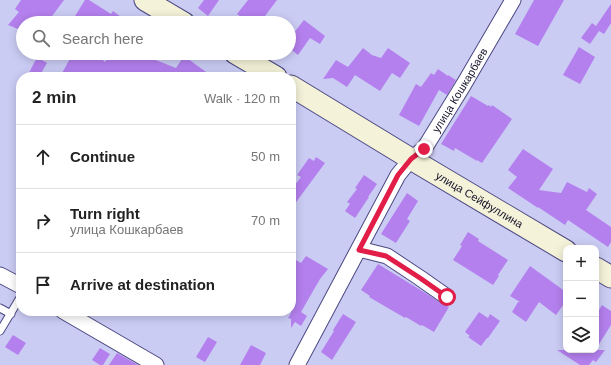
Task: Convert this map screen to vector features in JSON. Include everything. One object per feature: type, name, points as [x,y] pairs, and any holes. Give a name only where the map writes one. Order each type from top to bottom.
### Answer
[{"type":"street","points":[[145,0],[172,16]]},
{"type":"street","name":"улица Кошкарбаев","points":[[297,365],[398,175],[411,159],[424,149],[513,0]]},
{"type":"street","points":[[247,60],[267,72]]},
{"type":"street","name":"улица Сейфуллина","points":[[296,89],[563,249]]},
{"type":"street","points":[[359,250],[386,256],[447,297]]},
{"type":"street","points":[[599,270],[611,277]]},
{"type":"street","points":[[0,275],[16,283]]},
{"type":"street","points":[[71,316],[156,365]]},
{"type":"lane","points":[[0,331],[16,304]]},
{"type":"lane","points":[[0,308],[10,314]]},
{"type":"building","points":[[21,0],[64,0],[52,16],[16,16],[16,28],[8,25],[19,12],[15,9]]},
{"type":"building","points":[[85,0],[89,0],[111,14],[113,11],[120,16],[75,16]]},
{"type":"building","points":[[204,0],[219,0],[208,16],[198,8]]},
{"type":"building","points":[[248,0],[277,0],[265,16],[240,16],[237,14]]},
{"type":"building","points":[[534,0],[564,0],[538,46],[515,34]]},
{"type":"building","points":[[611,4],[611,23],[604,34],[599,31],[590,44],[581,38],[592,23],[596,26]]},
{"type":"building","points":[[304,20],[325,36],[320,44],[310,38],[298,55],[296,53],[296,30]]},
{"type":"building","points":[[579,47],[595,57],[580,84],[563,75]]},
{"type":"building","points":[[363,48],[372,55],[381,58],[388,48],[410,63],[400,78],[392,73],[380,91],[355,75],[347,87],[333,78],[323,79],[336,60],[348,67]]},
{"type":"building","points":[[36,60],[42,60],[47,63],[42,72],[30,72]]},
{"type":"building","points":[[69,60],[103,60],[105,62],[106,60],[156,60],[176,68],[181,60],[190,60],[206,72],[63,72]]},
{"type":"building","points":[[438,69],[456,80],[447,95],[439,90],[419,126],[399,115],[416,84],[421,87],[431,73],[434,75]]},
{"type":"building","points":[[471,96],[488,106],[489,105],[491,107],[492,105],[512,119],[482,163],[455,148],[454,151],[441,144]]},
{"type":"building","points":[[523,149],[553,169],[539,190],[561,193],[567,182],[587,192],[589,188],[597,194],[586,210],[611,227],[611,242],[608,247],[568,220],[565,225],[508,188],[517,177],[508,170]]},
{"type":"building","points":[[316,157],[325,163],[296,202],[296,184],[301,177],[297,175],[309,158],[314,161]]},
{"type":"building","points":[[364,175],[377,184],[355,218],[345,211],[350,204],[347,202],[357,189],[355,188]]},
{"type":"building","points":[[407,193],[418,201],[407,219],[410,221],[396,243],[381,234]]},
{"type":"building","points":[[468,232],[479,239],[478,241],[508,260],[493,285],[453,260],[462,246],[460,245]]},
{"type":"building","points":[[306,256],[328,269],[320,279],[301,312],[307,316],[301,326],[295,322],[291,328],[291,319],[288,318],[289,316],[296,316],[296,260],[301,263]]},
{"type":"building","points":[[378,264],[449,307],[434,332],[406,317],[405,318],[369,297],[370,296],[361,290]]},
{"type":"building","points":[[530,266],[563,290],[563,305],[556,315],[539,302],[526,322],[512,312],[518,302],[520,302],[510,296]]},
{"type":"building","points":[[602,305],[611,311],[611,325],[599,344],[599,317],[599,310]]},
{"type":"building","points":[[479,312],[488,318],[490,314],[500,321],[481,346],[468,337],[470,336],[465,332]]},
{"type":"building","points":[[343,314],[356,322],[332,360],[321,352]]},
{"type":"building","points":[[13,335],[26,343],[18,355],[5,347]]},
{"type":"building","points":[[208,337],[217,342],[205,362],[196,357]]},
{"type":"building","points":[[251,345],[266,353],[260,365],[240,365]]},
{"type":"building","points":[[100,348],[110,354],[103,365],[100,365],[92,360]]},
{"type":"building","points":[[557,350],[563,350],[563,353],[599,353],[599,350],[605,350],[596,362],[593,360],[589,365],[580,365]]},
{"type":"building","points":[[117,353],[138,365],[109,365]]},
{"type":"route","points":[[424,149],[411,159],[398,175],[359,250],[386,256],[447,297]]}]
